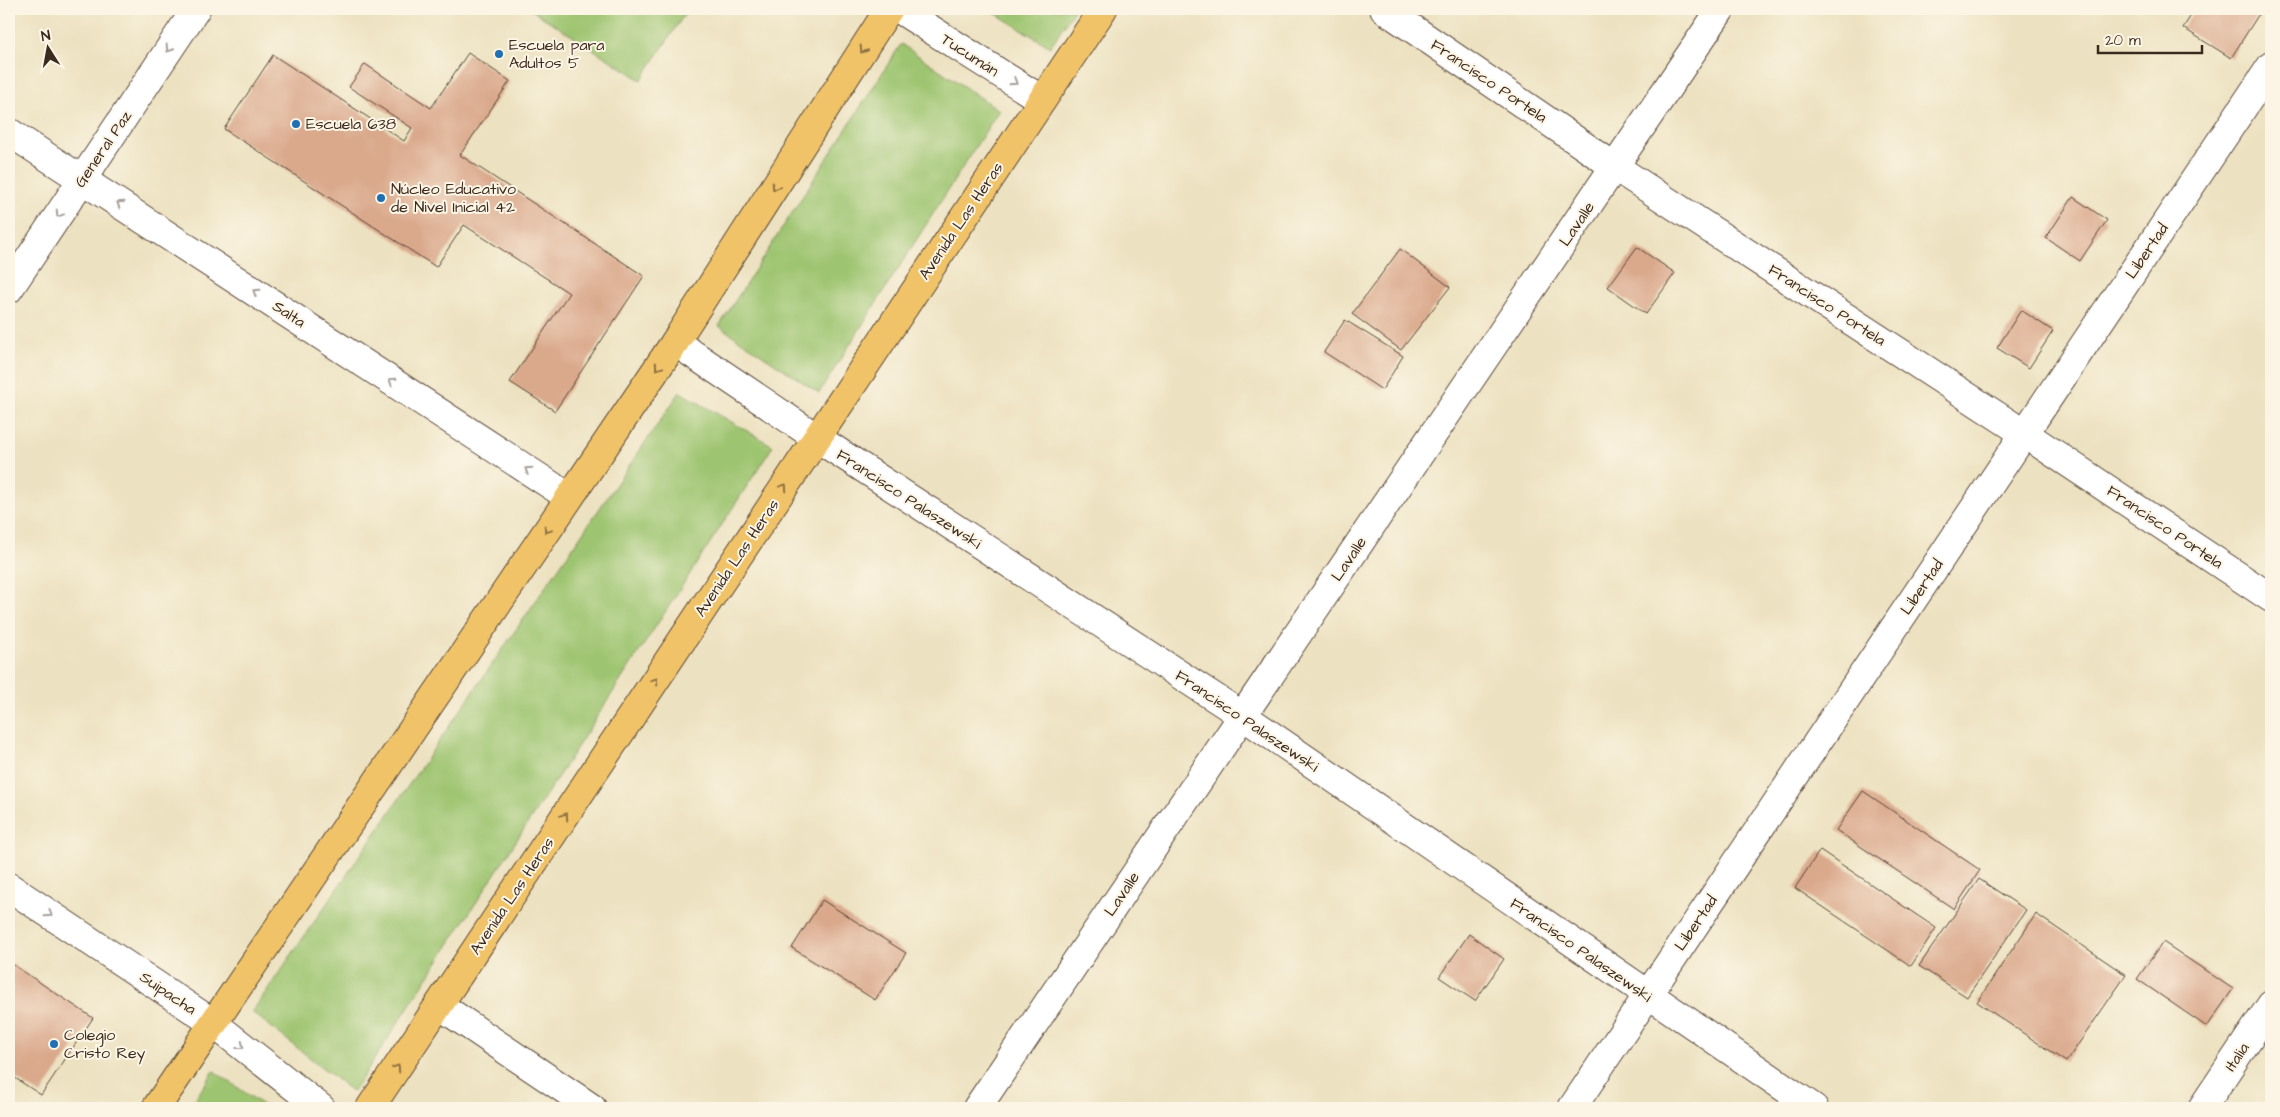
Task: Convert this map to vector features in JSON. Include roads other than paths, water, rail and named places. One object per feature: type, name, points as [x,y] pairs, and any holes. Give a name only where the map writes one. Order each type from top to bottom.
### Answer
[{"type":"main road","points":[[156,1108],[675,342],[889,9]]},
{"type":"main road","name":"Avenida Las Heras","points":[[370,1108],[1103,9]]},
{"type":"street","name":"General Paz","points":[[9,289],[196,9]]},
{"type":"street","name":"Tucumán","points":[[899,9],[1042,100]]},
{"type":"street","name":"Francisco Portela","points":[[1384,9],[1615,167],[2025,434],[2271,598]]},
{"type":"street","name":"Lavalle","points":[[977,1108],[1721,9]]},
{"type":"street","name":"Libertad","points":[[1572,1108],[2271,66]]},
{"type":"street","name":"Salta","points":[[9,132],[569,497]]},
{"type":"street","name":"Francisco Palaszewski","points":[[675,342],[817,438],[1243,716],[1648,996],[1814,1108]]},
{"type":"street","name":"Suipacha","points":[[9,887],[213,1023],[321,1108]]},
{"type":"street","points":[[439,1005],[592,1108]]},
{"type":"street","name":"Italia","points":[[2202,1108],[2271,1005]]},
{"type":"place","name":"Escuela para Adultos 5","points":[[499,54]]},
{"type":"place","name":"Escuela 638","points":[[296,124]]},
{"type":"place","name":"Núcleo Educativo de Nivel Inicial 42","points":[[381,198]]},
{"type":"place","name":"Colegio Cristo Rey","points":[[54,1044]]}]
